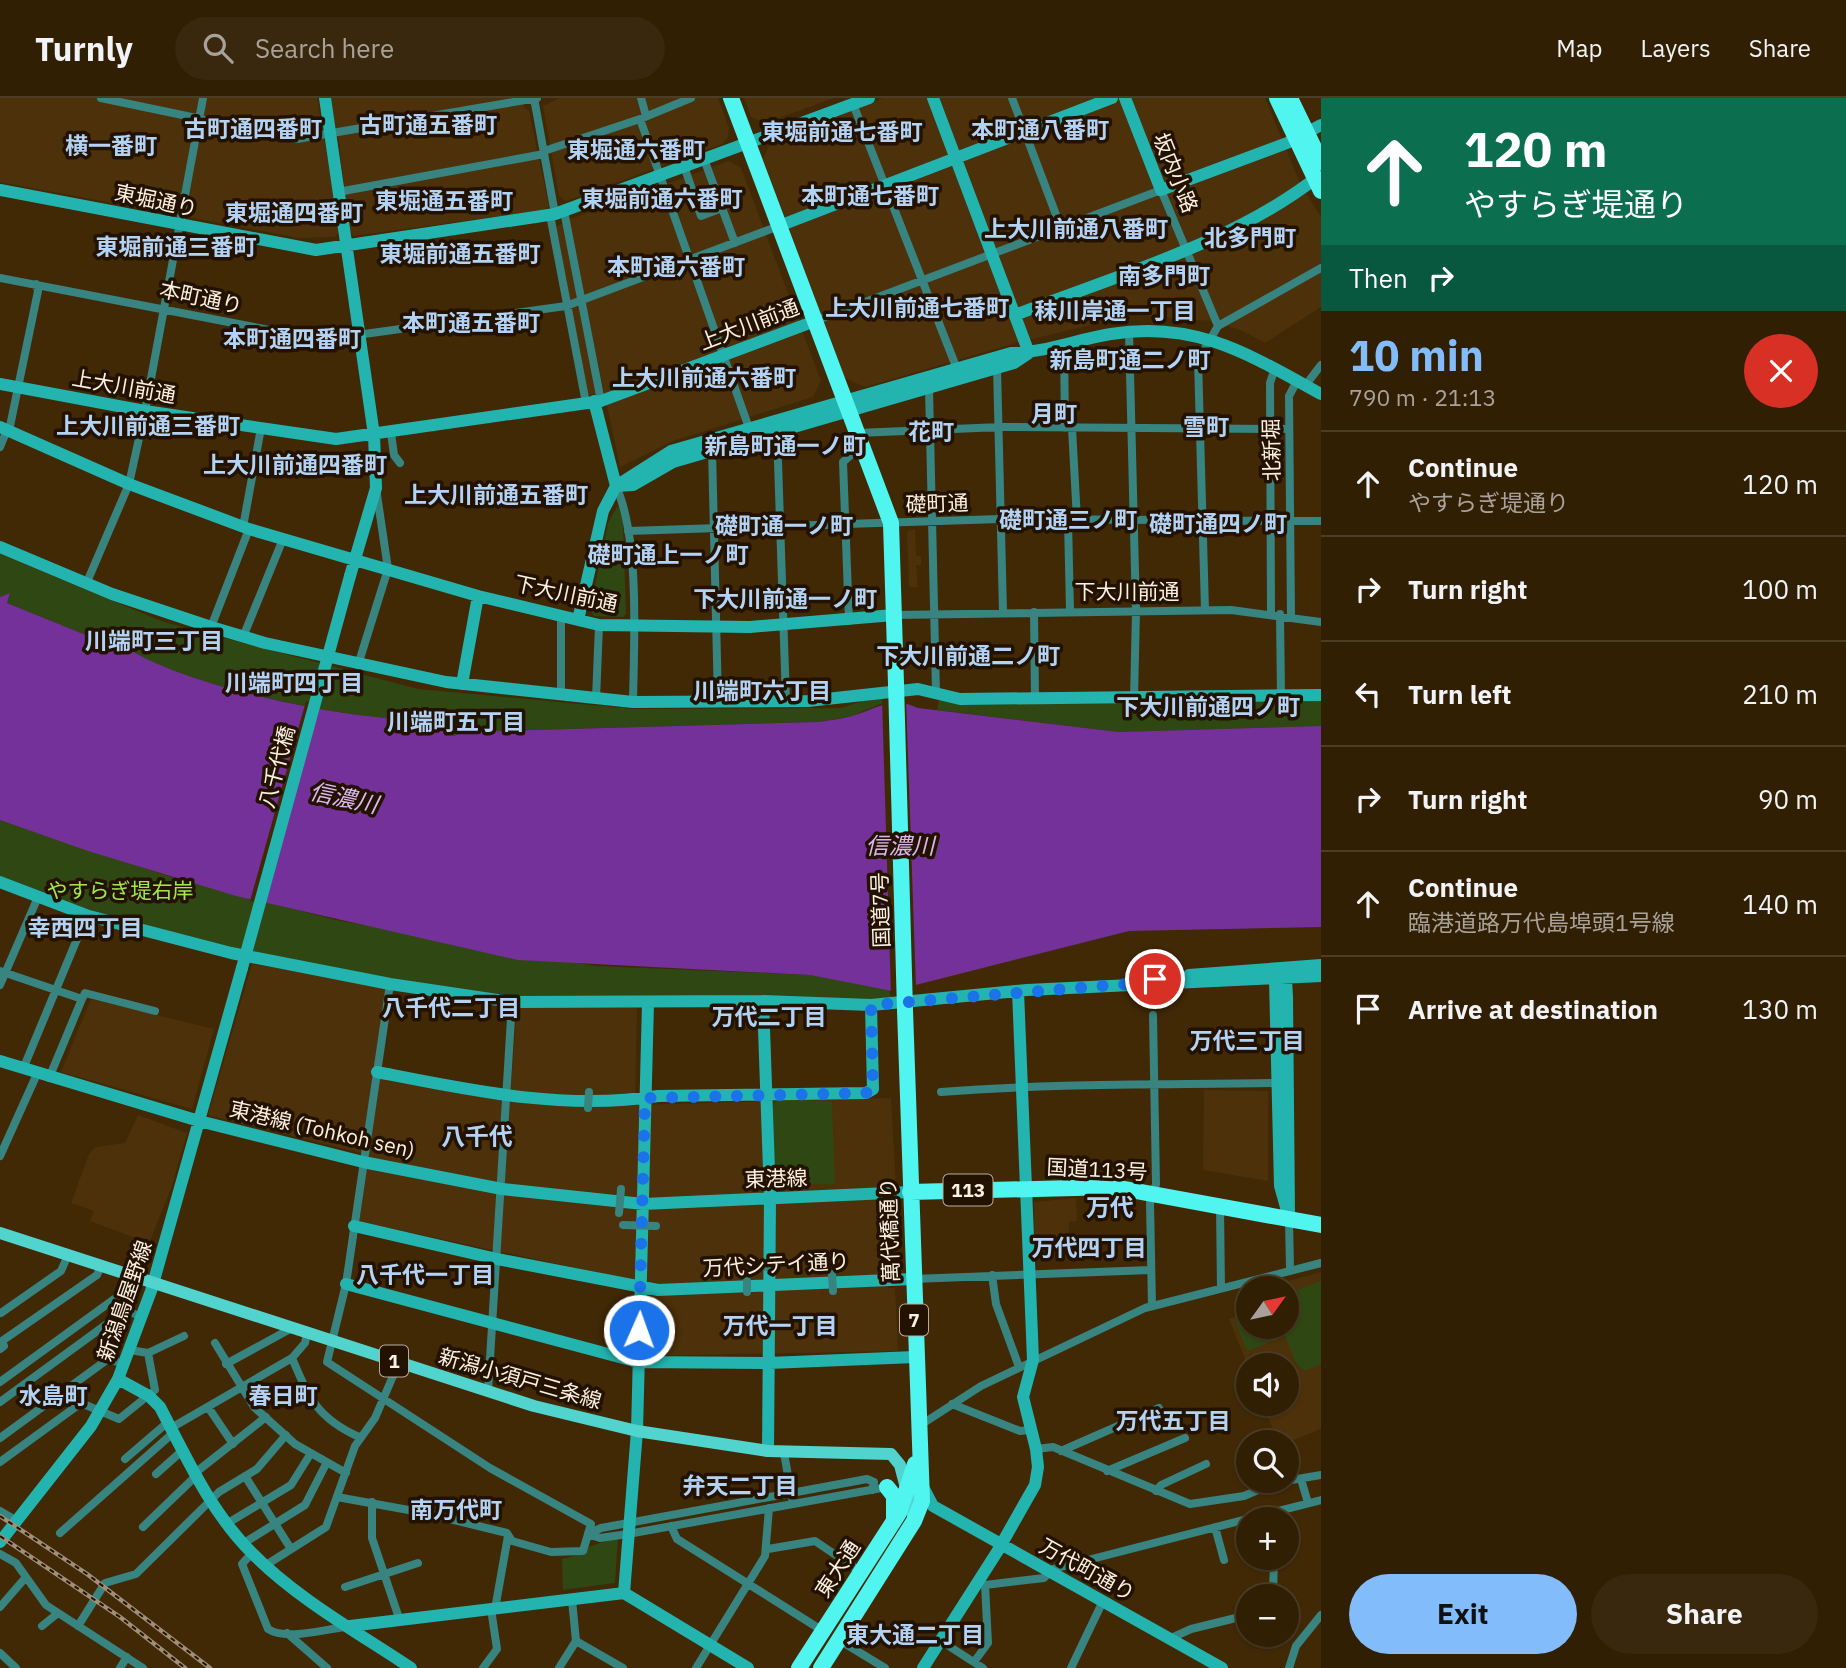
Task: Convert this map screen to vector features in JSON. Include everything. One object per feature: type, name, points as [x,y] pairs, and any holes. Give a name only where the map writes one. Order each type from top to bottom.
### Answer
[{"type":"highway","points":[[731,98],[779,226]]},
{"type":"highway","points":[[1277,98],[1299,136],[1319,182]]},
{"type":"highway","points":[[1290,98],[1299,136],[1321,162]]},
{"type":"highway","name":"7","points":[[779,226],[891,523],[894,615]]},
{"type":"highway","name":"国道7号","points":[[894,615],[905,1010]]},
{"type":"highway","name":"萬代橋通り","points":[[905,1010],[917,1485]]},
{"type":"highway","name":"国道113号","points":[[910,1192],[1026,1187],[1114,1187],[1321,1225]]},
{"type":"highway","name":"東大通","points":[[799,1668],[917,1485]]},
{"type":"highway","name":"東大通","points":[[821,1668],[914,1521],[917,1485]]},
{"type":"highway","points":[[880,1489],[895,1500],[894,1521]]},
{"type":"main road","name":"新潟小須戸三条線","points":[[0,1233],[488,1391],[637,1431],[784,1453],[887,1453],[894,1456],[917,1485]]},
{"type":"main road","points":[[880,1489],[898,1478],[917,1485]]},
{"type":"street","points":[[101,98],[199,121],[290,138],[329,135],[535,98],[556,214],[566,306],[615,486],[626,510],[634,626],[633,702]]},
{"type":"street","points":[[87,582],[129,484],[145,411],[202,98]]},
{"type":"street","name":"八千代橋","points":[[199,1121],[349,576],[376,488],[374,435],[325,98]]},
{"type":"street","points":[[641,98],[643,118],[660,175],[750,428]]},
{"type":"street","points":[[338,192],[376,182],[544,152],[643,118],[691,98]]},
{"type":"street","points":[[933,98],[1029,353]]},
{"type":"street","points":[[1012,98],[1061,228]]},
{"type":"street","name":"本町通り","points":[[0,278],[321,340],[566,306],[1112,98]]},
{"type":"street","name":"坂内小路","points":[[1125,98],[1218,326]]},
{"type":"street","points":[[860,100],[884,185],[957,369]]},
{"type":"street","name":"東堀通り","points":[[0,190],[316,250],[556,214],[860,100]]},
{"type":"street","name":"上大川前通","points":[[0,384],[145,411],[336,439],[594,402],[1161,190],[1321,125]]},
{"type":"street","points":[[704,159],[735,243]]},
{"type":"street","points":[[684,166],[701,216],[722,208]]},
{"type":"street","points":[[1015,315],[1248,222],[1319,182]]},
{"type":"street","points":[[556,214],[580,299],[594,402]]},
{"type":"street","points":[[1205,610],[1198,360],[1218,326],[1321,268]]},
{"type":"street","points":[[0,447],[19,387],[38,291],[36,284]]},
{"type":"street","points":[[1129,332],[1136,611],[1134,699]]},
{"type":"street","points":[[578,620],[603,511],[615,486],[654,460],[777,432],[847,406],[1011,353],[1029,353],[1129,332],[1177,332],[1209,338],[1275,368],[1321,394]]},
{"type":"street","points":[[1064,344],[1072,520],[1070,611]]},
{"type":"street","points":[[711,445],[750,428],[929,388],[1014,363],[1029,353]]},
{"type":"street","points":[[1301,383],[1321,365]]},
{"type":"street","points":[[997,368],[1001,427],[1003,612]]},
{"type":"street","points":[[1275,368],[1270,383],[1270,428],[1275,614],[1281,696]]},
{"type":"street","name":"北新堀","points":[[1291,617],[1289,396],[1301,383]]},
{"type":"street","points":[[929,388],[936,693]]},
{"type":"street","points":[[849,621],[843,462],[859,439],[930,430],[1001,427],[1289,429]]},
{"type":"street","points":[[211,627],[246,528],[261,428]]},
{"type":"street","name":"下大川前通","points":[[5,429],[129,484],[246,528],[478,596],[599,625],[717,628],[784,626],[934,613],[1205,610],[1275,614],[1321,622]]},
{"type":"street","points":[[777,432],[786,701]]},
{"type":"street","points":[[391,433],[394,454],[400,463]]},
{"type":"street","points":[[711,445],[718,702]]},
{"type":"street","points":[[358,665],[388,569],[376,488]]},
{"type":"street","name":"礎町通","points":[[628,531],[1000,519],[1321,521]]},
{"type":"street","points":[[243,637],[282,539]]},
{"type":"street","points":[[0,547],[87,582],[243,637],[358,665],[462,684],[561,696],[633,702],[718,702],[856,698],[873,692],[907,690],[960,699],[1321,695]]},
{"type":"street","points":[[462,684],[478,596]]},
{"type":"street","points":[[1034,612],[1035,698]]},
{"type":"street","points":[[561,616],[561,696]]},
{"type":"street","points":[[596,699],[599,625]]},
{"type":"street","points":[[0,882],[87,915],[231,953],[390,984],[512,1002],[763,1001],[871,1005],[1127,984],[1203,974],[1321,976]]},
{"type":"street","points":[[0,985],[3,972],[38,897]]},
{"type":"street","points":[[23,1069],[87,915]]},
{"type":"street","points":[[1281,976],[1321,965]]},
{"type":"street","points":[[3,972],[82,999]]},
{"type":"street","points":[[1281,976],[1278,1083],[1280,1194],[1289,1219]]},
{"type":"street","points":[[1281,976],[1290,1270]]},
{"type":"street","points":[[337,1497],[425,1513],[506,1533],[512,1541],[551,1552],[583,1551],[591,1524],[490,1468],[462,1447],[383,1400],[327,1362],[346,1284],[390,984]]},
{"type":"street","points":[[923,1668],[982,1583],[1035,1485],[1038,1467],[1023,1397],[1033,1360],[1018,991]]},
{"type":"street","points":[[0,1153],[85,993],[155,1011]]},
{"type":"street","points":[[763,1001],[764,1094],[770,1198],[768,1451]]},
{"type":"street","points":[[488,1391],[512,1002]]},
{"type":"street","points":[[624,1594],[637,1431],[648,1003]]},
{"type":"street","points":[[377,1072],[508,1097],[630,1101],[645,1098],[866,1093],[873,1089],[871,1005]]},
{"type":"street","points":[[1152,1306],[1150,1203],[1156,1184],[1153,1015]]},
{"type":"street","name":"東港線 (Tohkoh sen)","points":[[0,1061],[199,1121],[363,1162],[502,1189],[643,1203]]},
{"type":"street","points":[[941,1092],[1022,1086],[1154,1087],[1278,1083]]},
{"type":"street","points":[[588,1108],[589,1092]]},
{"type":"street","name":"新潟鳥屋野線","points":[[0,1542],[101,1411],[118,1379],[153,1283],[199,1121]]},
{"type":"street","points":[[619,1213],[621,1189]]},
{"type":"street","name":"東港線","points":[[643,1203],[910,1192]]},
{"type":"street","points":[[1220,1208],[1221,1288]]},
{"type":"street","points":[[623,1225],[656,1226]]},
{"type":"street","name":"万代シテイ通り","points":[[354,1226],[497,1259],[658,1290],[768,1283],[913,1279]]},
{"type":"street","points":[[1,1313],[61,1271],[68,1255]]},
{"type":"street","points":[[917,1428],[951,1404],[1019,1367],[1152,1306],[1321,1263]]},
{"type":"street","points":[[0,1349],[4,1346],[2,1341],[97,1275],[101,1266]]},
{"type":"street","points":[[765,1268],[776,1267]]},
{"type":"street","points":[[913,1279],[1151,1270]]},
{"type":"street","points":[[126,1274],[126,1310]]},
{"type":"street","points":[[832,1274],[833,1291]]},
{"type":"street","points":[[992,1275],[996,1304],[1019,1367]]},
{"type":"street","points":[[747,1281],[747,1292]]},
{"type":"street","points":[[346,1284],[638,1363],[769,1363],[915,1357]]},
{"type":"street","points":[[0,1382],[124,1292]]},
{"type":"street","points":[[126,1310],[141,1317]]},
{"type":"street","points":[[0,1402],[126,1310]]},
{"type":"street","points":[[226,1364],[292,1328]]},
{"type":"street","points":[[125,1459],[171,1428],[292,1358],[307,1333]]},
{"type":"street","points":[[130,1350],[148,1353],[184,1336]]},
{"type":"street","points":[[215,1343],[241,1388],[265,1417],[286,1436],[346,1473]]},
{"type":"street","points":[[0,1462],[81,1403],[119,1419],[149,1396],[156,1385],[148,1353]]},
{"type":"street","points":[[292,1358],[313,1404],[335,1427],[359,1437]]},
{"type":"street","points":[[0,1438],[108,1359],[124,1364]]},
{"type":"street","points":[[266,1565],[326,1527],[359,1437],[375,1418],[399,1362]]},
{"type":"street","points":[[118,1379],[149,1396],[171,1428],[211,1502],[248,1548],[292,1587],[411,1668]]},
{"type":"street","points":[[951,1404],[1020,1431],[1030,1430]]},
{"type":"street","points":[[208,1407],[233,1444]]},
{"type":"street","points":[[1061,1451],[1159,1408]]},
{"type":"street","points":[[143,1527],[196,1474],[265,1417]]},
{"type":"street","points":[[60,1533],[171,1428]]},
{"type":"street","points":[[78,1626],[106,1583],[136,1574],[219,1492],[257,1469],[286,1436]]},
{"type":"street","points":[[1107,1471],[1185,1438]]},
{"type":"street","points":[[1036,1449],[1053,1447],[1190,1504],[1244,1496],[1275,1483],[1321,1475]]},
{"type":"street","points":[[156,1474],[183,1450]]},
{"type":"street","points":[[228,1523],[291,1485],[311,1452]]},
{"type":"street","points":[[784,1453],[793,1504]]},
{"type":"street","points":[[327,1462],[305,1505],[275,1524],[248,1548],[242,1564],[268,1629],[274,1633],[394,1622],[624,1594],[748,1668]]},
{"type":"street","points":[[1156,1491],[1161,1485],[1206,1464]]},
{"type":"street","points":[[245,1476],[291,1549]]},
{"type":"street","points":[[629,1529],[671,1526],[764,1506],[791,1494],[867,1479],[880,1489]]},
{"type":"street","points":[[1301,1479],[1308,1503]]},
{"type":"street","name":"万代町通り","points":[[917,1485],[1002,1544],[1222,1668]]},
{"type":"street","points":[[588,1534],[600,1538],[629,1529],[880,1489]]},
{"type":"street","points":[[1297,1507],[1321,1500]]},
{"type":"street","points":[[372,1502],[372,1538],[385,1573],[394,1622]]},
{"type":"street","points":[[696,1668],[768,1549],[764,1506]]},
{"type":"street","points":[[0,1511],[17,1521]]},
{"type":"street","points":[[982,1583],[1044,1578],[1051,1571],[1146,1544],[1236,1523]]},
{"type":"street","points":[[671,1526],[677,1539],[823,1630]]},
{"type":"street","points":[[1215,1527],[1224,1560]]},
{"type":"street","points":[[1144,1532],[1146,1544]]},
{"type":"street","points":[[484,1668],[497,1649],[493,1609],[508,1536]]},
{"type":"street","points":[[768,1549],[815,1541],[860,1572]]},
{"type":"street","points":[[0,1554],[16,1563],[46,1605],[141,1667]]},
{"type":"street","points":[[345,1587],[418,1563]]},
{"type":"street","points":[[0,1607],[26,1577]]},
{"type":"street","points":[[974,1662],[988,1643],[982,1583]]},
{"type":"street","points":[[559,1668],[576,1641],[572,1600]]},
{"type":"street","points":[[1071,1668],[1103,1601]]},
{"type":"street","points":[[42,1626],[58,1613]]},
{"type":"street","points":[[1289,1668],[1296,1646],[1321,1615]]},
{"type":"street","points":[[1169,1639],[1191,1629],[1236,1618]]},
{"type":"street","points":[[377,1645],[375,1633],[394,1622]]},
{"type":"street","points":[[287,1633],[327,1668]]},
{"type":"street","points":[[839,1640],[885,1668]]},
{"type":"street","points":[[576,1641],[623,1668]]},
{"type":"street","points":[[941,1641],[983,1668]]},
{"type":"street","points":[[0,1653],[16,1668]]},
{"type":"street","points":[[120,1668],[127,1657]]},
{"type":"shaded area","points":[[0,98],[317,98],[340,231],[335,237],[300,238],[0,182]]},
{"type":"shaded area","points":[[329,98],[522,98],[524,107],[529,111],[549,206],[545,210],[353,236],[350,231],[337,128],[334,127]]},
{"type":"shaded area","points":[[560,98],[718,98],[729,128],[728,137],[722,144],[566,201],[559,196],[543,106]]},
{"type":"shaded area","points":[[744,98],[834,98],[765,123],[751,117]]},
{"type":"shaded area","points":[[883,98],[1265,98],[1300,183],[1321,217],[1321,307],[1265,343],[1243,331],[1211,321],[1132,315],[1016,343],[865,387],[845,378],[763,159],[772,139]]},
{"type":"shaded area","points":[[729,161],[741,168],[821,381],[813,397],[673,441],[620,467],[568,220]]},
{"type":"shaded area","points":[[565,222],[596,394],[588,395],[556,227]]},
{"type":"shaded area","points":[[915,529],[916,556],[921,556],[921,565],[916,565],[918,587],[909,587],[907,531]]},
{"type":"shaded area","points":[[252,964],[386,986],[374,1074],[510,1100],[517,1007],[637,1008],[635,1105],[891,1098],[897,1206],[883,1206],[888,1288],[895,1288],[898,1351],[640,1356],[642,1282],[357,1221],[369,1155],[208,1115]]},
{"type":"shaded area","points":[[91,999],[214,1029],[192,1109],[61,1072]]},
{"type":"shaded area","points":[[1204,1090],[1268,1091],[1268,1181],[1203,1170]]},
{"type":"shaded area","points":[[138,1115],[187,1133],[172,1186],[149,1243],[90,1221],[94,1211],[71,1203],[89,1154],[96,1147],[125,1143]]},
{"type":"shaded area","points":[[1076,1198],[1077,1221],[1069,1222],[1068,1253],[1035,1255],[1034,1202]]},
{"type":"shaded area","points":[[1321,1272],[1321,1429],[1299,1438],[1299,1430],[1273,1430],[1268,1416],[1299,1416],[1299,1353],[1243,1353],[1237,1339],[1299,1339],[1299,1278]]},
{"type":"shaded area","points":[[1236,1316],[1236,1336],[1229,1319]]},
{"type":"green space","points":[[617,507],[621,508],[623,521],[626,614],[623,617],[594,616],[590,610],[608,523]]},
{"type":"green space","points":[[0,554],[164,622],[418,689],[633,709],[841,708],[881,695],[883,703],[852,716],[818,722],[466,732],[453,736],[413,722],[319,709],[257,696],[190,677],[160,665],[133,653],[113,639],[108,644],[7,603],[10,593],[0,597]]},
{"type":"green space","points":[[1321,699],[1321,726],[1119,732],[937,710],[939,700]]},
{"type":"green space","name":"やすらぎ堤右岸","points":[[0,820],[171,877],[336,920],[595,966],[810,975],[889,990],[892,1001],[522,999],[294,963],[111,918],[0,876]]},
{"type":"green space","points":[[777,1099],[832,1101],[835,1184],[773,1185],[770,1110]]},
{"type":"green space","points":[[1321,1281],[1321,1364],[1305,1371],[1299,1366],[1299,1353],[1292,1353],[1286,1339],[1299,1339],[1299,1289]]},
{"type":"green space","points":[[1242,1339],[1275,1340],[1247,1351]]},
{"type":"green space","points":[[618,1537],[615,1583],[563,1590],[562,1559],[585,1553],[588,1547]]},
{"type":"water","name":"信濃川","points":[[10,593],[7,603],[108,644],[113,638],[133,652],[160,665],[223,687],[289,703],[413,722],[453,736],[466,732],[818,722],[848,717],[892,703],[1119,732],[1321,726],[1321,927],[1129,931],[892,991],[810,975],[518,960],[236,896],[88,851],[0,820],[0,597]]},
{"type":"pier","points":[[882,699],[906,699],[916,988],[891,995]]},
{"type":"pier","points":[[306,701],[320,705],[265,905],[250,901]]},
{"type":"railway","points":[[0,1516],[87,1574],[210,1668]]},
{"type":"railway","points":[[0,1536],[120,1617],[185,1668]]},
{"type":"district","name":"古町通五番町","points":[[428,125]]},
{"type":"district","name":"古町通四番町","points":[[253,129]]},
{"type":"district","name":"本町通八番町","points":[[1040,130]]},
{"type":"district","name":"東堀前通七番町","points":[[842,132]]},
{"type":"district","name":"横一番町","points":[[111,146]]},
{"type":"district","name":"東堀通六番町","points":[[636,150]]},
{"type":"district","name":"本町通七番町","points":[[870,196]]},
{"type":"district","name":"東堀前通六番町","points":[[662,199]]},
{"type":"district","name":"東堀通五番町","points":[[444,201]]},
{"type":"district","name":"東堀通四番町","points":[[294,213]]},
{"type":"district","name":"上大川前通八番町","points":[[1076,229]]},
{"type":"district","name":"北多門町","points":[[1250,238]]},
{"type":"district","name":"東堀前通三番町","points":[[176,247]]},
{"type":"district","name":"東堀前通五番町","points":[[460,254]]},
{"type":"district","name":"本町通六番町","points":[[676,267]]},
{"type":"district","name":"南多門町","points":[[1164,276]]},
{"type":"district","name":"上大川前通七番町","points":[[917,308]]},
{"type":"district","name":"秣川岸通一丁目","points":[[1115,311]]},
{"type":"district","name":"本町通五番町","points":[[471,323]]},
{"type":"district","name":"本町通四番町","points":[[292,339]]},
{"type":"district","name":"新島町通二ノ町","points":[[1130,360]]},
{"type":"district","name":"上大川前通六番町","points":[[704,378]]},
{"type":"district","name":"月町","points":[[1054,414]]},
{"type":"district","name":"上大川前通三番町","points":[[148,426]]},
{"type":"district","name":"雪町","points":[[1206,427]]},
{"type":"district","name":"花町","points":[[931,432]]},
{"type":"district","name":"新島町通一ノ町","points":[[785,446]]},
{"type":"district","name":"上大川前通四番町","points":[[295,465]]},
{"type":"district","name":"上大川前通五番町","points":[[496,495]]},
{"type":"district","name":"礎町通三ノ町","points":[[1068,520]]},
{"type":"district","name":"礎町通四ノ町","points":[[1218,524]]},
{"type":"district","name":"礎町通一ノ町","points":[[784,526]]},
{"type":"district","name":"礎町通上一ノ町","points":[[668,555]]},
{"type":"district","name":"下大川前通一ノ町","points":[[785,599]]},
{"type":"district","name":"川端町三丁目","points":[[154,641]]},
{"type":"district","name":"下大川前通二ノ町","points":[[968,656]]},
{"type":"district","name":"川端町四丁目","points":[[294,683]]},
{"type":"district","name":"川端町六丁目","points":[[762,691]]},
{"type":"district","name":"下大川前通四ノ町","points":[[1208,707]]},
{"type":"district","name":"川端町五丁目","points":[[456,722]]},
{"type":"district","name":"幸西四丁目","points":[[85,928]]},
{"type":"district","name":"八千代二丁目","points":[[451,1008]]},
{"type":"district","name":"万代二丁目","points":[[769,1017]]},
{"type":"district","name":"万代三丁目","points":[[1247,1041]]},
{"type":"district","name":"八千代","points":[[477,1137]]},
{"type":"district","name":"万代","points":[[1110,1208]]},
{"type":"district","name":"万代四丁目","points":[[1089,1248]]},
{"type":"district","name":"八千代一丁目","points":[[425,1275]]},
{"type":"district","name":"万代一丁目","points":[[780,1326]]},
{"type":"district","name":"水島町","points":[[53,1396]]},
{"type":"district","name":"春日町","points":[[283,1396]]},
{"type":"district","name":"万代五丁目","points":[[1173,1421]]},
{"type":"district","name":"弁天二丁目","points":[[740,1486]]},
{"type":"district","name":"南万代町","points":[[456,1510]]},
{"type":"district","name":"東大通二丁目","points":[[915,1635]]},
{"type":"route","points":[[639,1330],[645,1098],[866,1093],[873,1089],[871,1005],[1127,984],[1155,979]]}]
